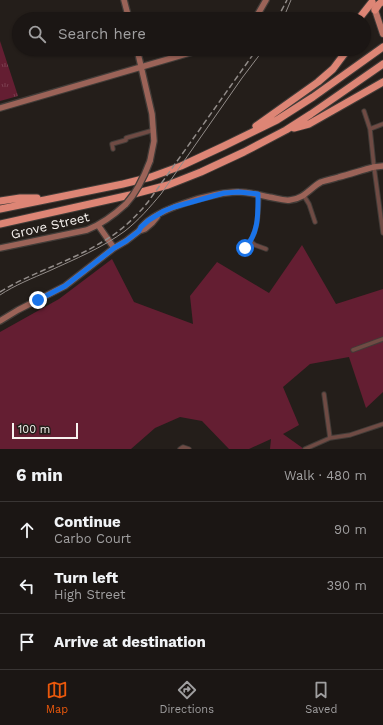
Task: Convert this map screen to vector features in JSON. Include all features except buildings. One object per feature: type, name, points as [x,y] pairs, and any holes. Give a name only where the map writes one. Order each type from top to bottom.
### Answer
[{"type":"highway","points":[[364,12],[372,1]]},
{"type":"highway","points":[[375,10],[383,1]]},
{"type":"highway","points":[[371,55],[383,47]]},
{"type":"highway","points":[[234,141],[318,82],[333,69],[343,56]]},
{"type":"highway","points":[[0,209],[123,184],[151,177],[181,166],[277,120],[370,56]]},
{"type":"highway","points":[[0,224],[130,195],[168,185],[201,172],[286,130],[383,64]]},
{"type":"highway","points":[[286,130],[309,124],[383,82]]},
{"type":"highway","points":[[0,201],[20,198],[53,199]]},
{"type":"main road","points":[[124,0],[127,12]]},
{"type":"main road","points":[[259,12],[266,0]]},
{"type":"main road","points":[[372,1],[383,33]]},
{"type":"main road","name":"Grove Street","points":[[0,248],[87,230],[117,213],[134,196],[150,161],[154,141],[152,114],[138,56]]},
{"type":"main road","points":[[0,108],[177,56]]},
{"type":"main road","points":[[0,321],[65,286],[114,248],[139,231],[141,227],[149,220],[164,211],[224,193],[239,192],[258,194],[282,200],[290,200],[304,196],[321,182],[374,167],[383,166]]},
{"type":"main road","points":[[98,225],[114,248]]},
{"type":"street","points":[[364,111],[370,129],[383,233]]},
{"type":"street","points":[[370,129],[383,124]]},
{"type":"street","points":[[113,149],[112,144],[126,140],[126,138],[154,130]]},
{"type":"street","points":[[245,248],[251,242],[257,225],[258,194]]},
{"type":"street","points":[[304,196],[315,222]]},
{"type":"street","points":[[251,242],[266,249]]},
{"type":"street","points":[[353,350],[383,340]]},
{"type":"street","points":[[324,394],[330,438]]},
{"type":"street","points":[[305,449],[330,438],[350,435],[383,424]]},
{"type":"street","points":[[182,448],[189,449]]},
{"type":"green space","points":[[0,41],[18,96],[0,101]]},
{"type":"green space","points":[[302,245],[336,304],[383,289],[383,392],[366,408],[349,357],[310,364],[283,387],[299,425],[283,434],[304,449],[270,449],[271,439],[249,449],[229,449],[202,421],[180,417],[155,428],[131,449],[0,449],[0,332],[59,299],[112,259],[134,302],[193,324],[190,296],[217,262],[269,293]]},
{"type":"tram line","points":[[286,12],[291,0]]},
{"type":"tram line","points":[[0,295],[18,285],[98,248],[125,231],[135,222],[161,194],[259,56]]},
{"type":"railway","points":[[281,12],[287,0]]},
{"type":"railway","points":[[0,292],[90,249],[115,234],[138,214],[252,56]]},
{"type":"route","points":[[38,300],[65,286],[78,277],[114,248],[139,231],[141,227],[149,220],[174,207],[208,197],[224,193],[239,192],[258,194],[257,225],[251,242],[245,248]]}]
